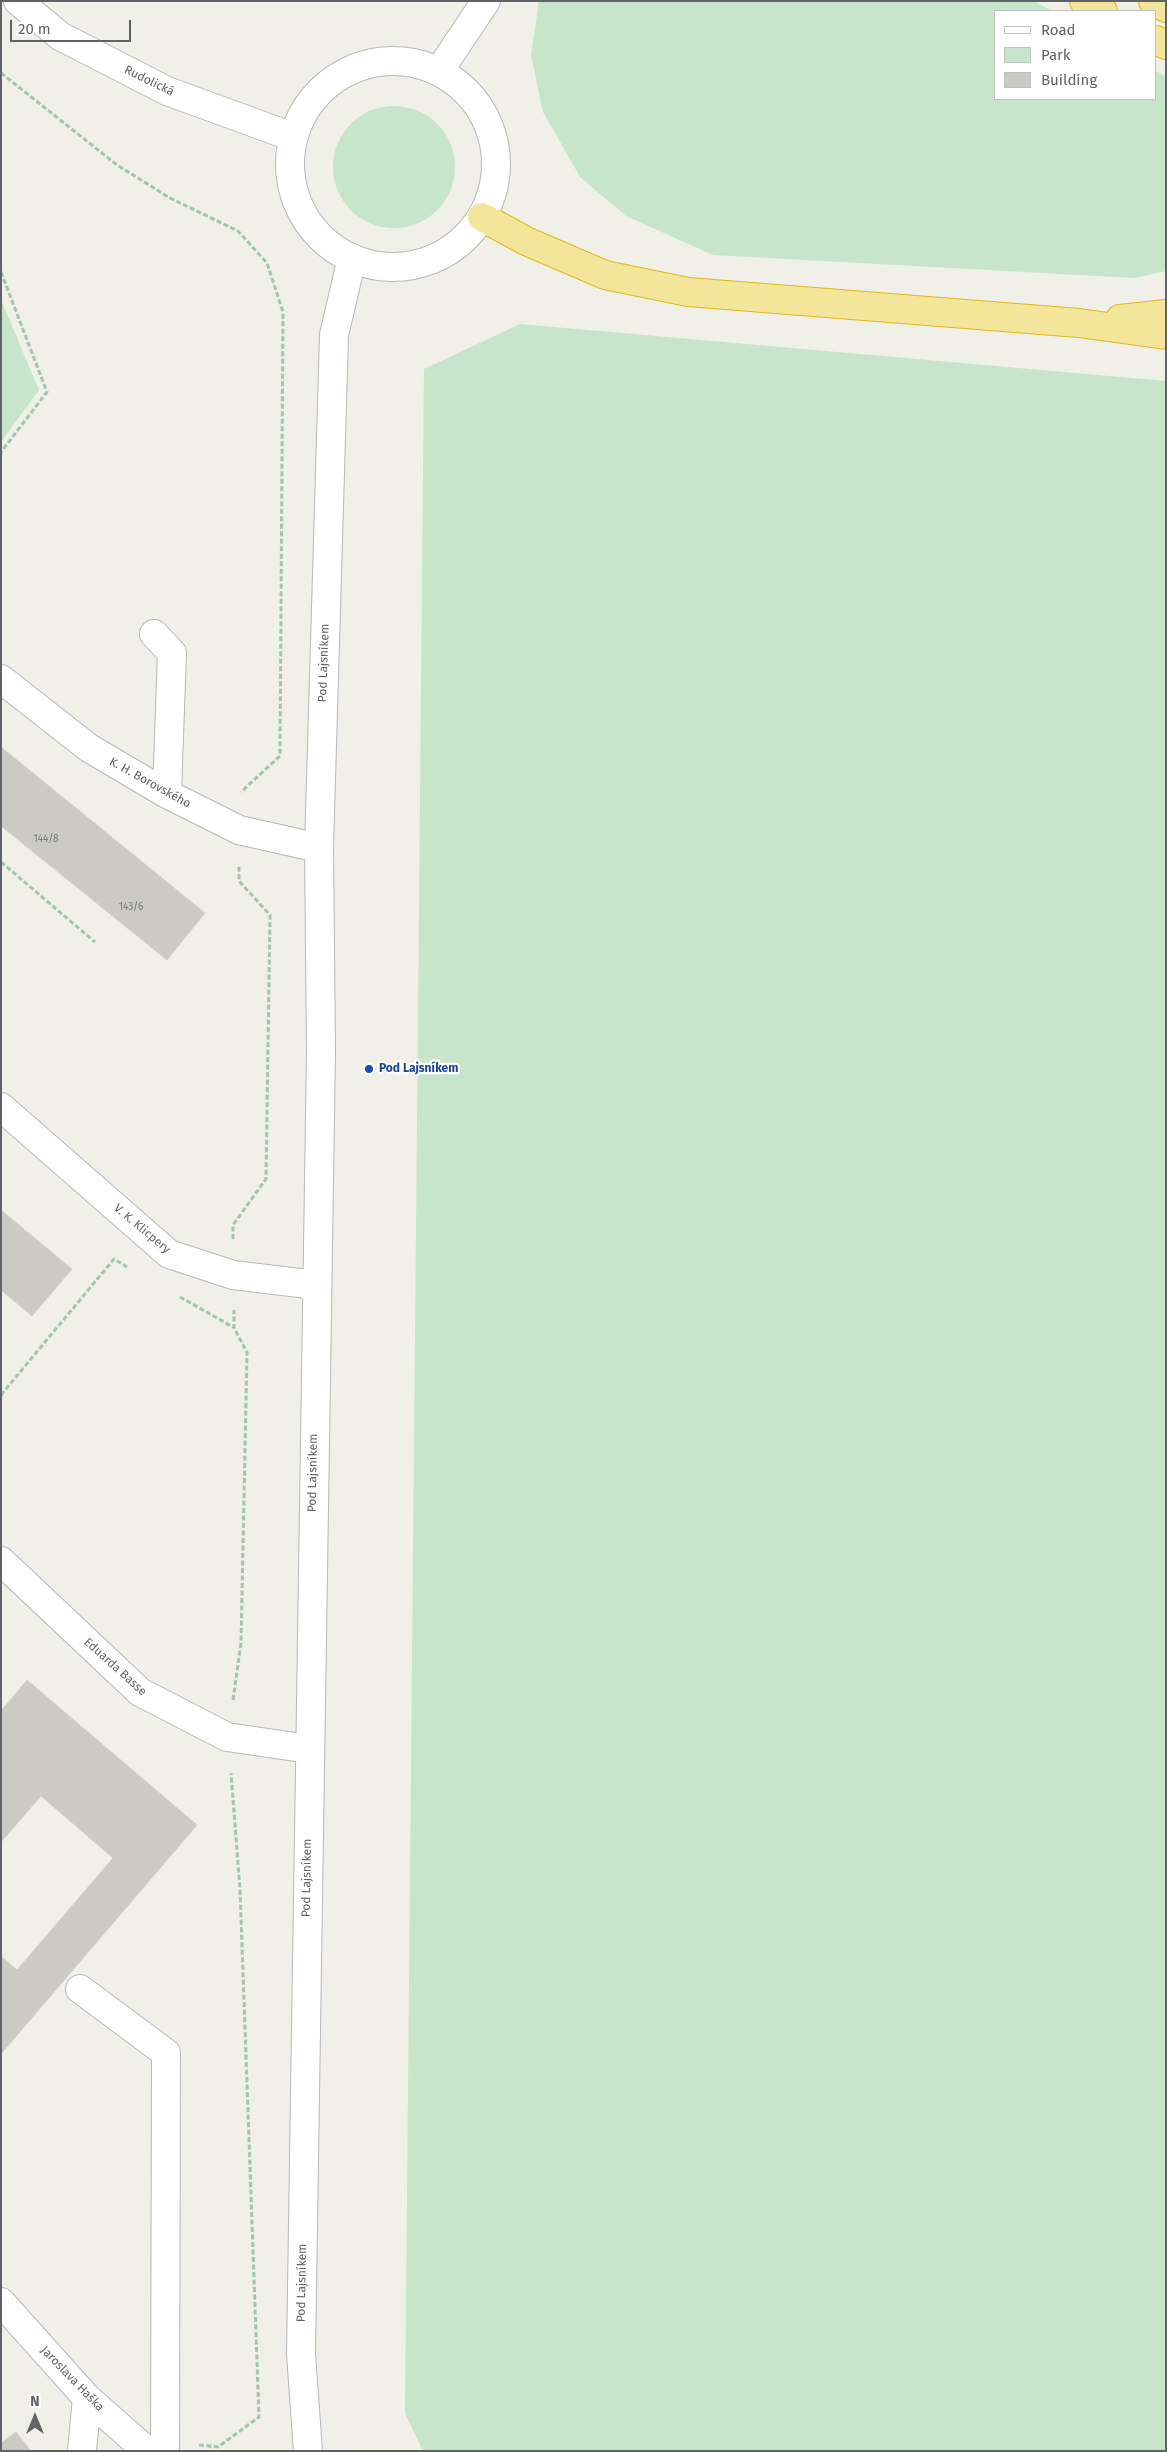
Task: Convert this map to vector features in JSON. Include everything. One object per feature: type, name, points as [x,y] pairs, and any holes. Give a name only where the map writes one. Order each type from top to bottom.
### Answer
[{"type":"highway","points":[[1084,1],[1101,10]]},
{"type":"highway","points":[[1153,1],[1166,8]]},
{"type":"highway","points":[[482,217],[526,241],[605,275],[688,292],[1079,323],[1166,335]]},
{"type":"highway","points":[[1079,323],[1166,314]]},
{"type":"street","name":"Rudolická","points":[[18,1],[60,36],[167,91],[293,137]]},
{"type":"street","points":[[438,71],[486,1]]},
{"type":"street","points":[[380,61],[409,62],[438,71],[466,90],[486,118],[492,135],[496,151],[495,185],[482,217],[463,240],[447,251],[438,257],[410,266],[380,266],[352,258],[327,243],[307,221],[295,195],[290,166],[293,137],[305,109],[325,86],[350,70],[380,61]]},
{"type":"street","name":"Pod Lajsníkem","points":[[308,2451],[301,2354],[321,1051],[319,848],[334,335],[352,258]]},
{"type":"street","points":[[154,634],[172,653],[167,794]]},
{"type":"street","name":"K. H. Borovského","points":[[1,678],[89,748],[167,794],[238,830],[319,848]]},
{"type":"street","name":"V. K. Klicpery","points":[[1,1107],[169,1254],[233,1275],[316,1285]]},
{"type":"street","name":"Eduarda Basse","points":[[1,1561],[140,1692],[227,1737],[309,1749]]},
{"type":"street","points":[[80,1989],[166,2053],[165,2451]]},
{"type":"street","name":"Jaroslava Haška","points":[[1,2302],[87,2398],[147,2451]]},
{"type":"street","points":[[82,2451],[87,2398]]},
{"type":"path","points":[[1,73],[117,165],[170,198],[238,231],[267,263],[283,312],[280,756],[241,792],[238,830],[238,881],[270,915],[266,1179],[232,1225],[234,1328],[247,1352],[241,1643],[227,1737],[240,1889],[259,2417],[218,2447],[218,2451]]},
{"type":"path","points":[[1,272],[47,392],[1,452]]},
{"type":"path","points":[[1,862],[95,942]]},
{"type":"path","points":[[1,1395],[114,1259]]},
{"type":"green space","points":[[539,1],[1034,1],[1050,10],[994,10],[994,100],[1157,100],[1157,72],[1166,77],[1166,271],[1134,278],[713,255],[626,216],[580,177],[543,112],[531,55]]},
{"type":"green space","points":[[394,106],[417,111],[437,124],[450,144],[455,167],[450,190],[437,210],[417,223],[394,228],[371,223],[351,210],[338,190],[333,167],[338,144],[351,124],[371,111]]},
{"type":"green space","points":[[1,300],[39,390],[1,442]]},
{"type":"green space","points":[[520,324],[1166,381],[1166,2451],[423,2451],[405,2413],[424,369]]},
{"type":"building","points":[[1,747],[205,913],[167,960],[1,826]]},
{"type":"building","points":[[1,1210],[72,1269],[32,1316],[1,1290]]},
{"type":"building","points":[[27,1680],[197,1825],[1,2054],[1,1956],[17,1970],[113,1858],[41,1796],[1,1842],[1,1711]]},
{"type":"building","points":[[16,2432],[31,2451],[1,2451],[1,2443]]},
{"type":"place","name":"Pod Lajsníkem","points":[[369,1069]]}]
